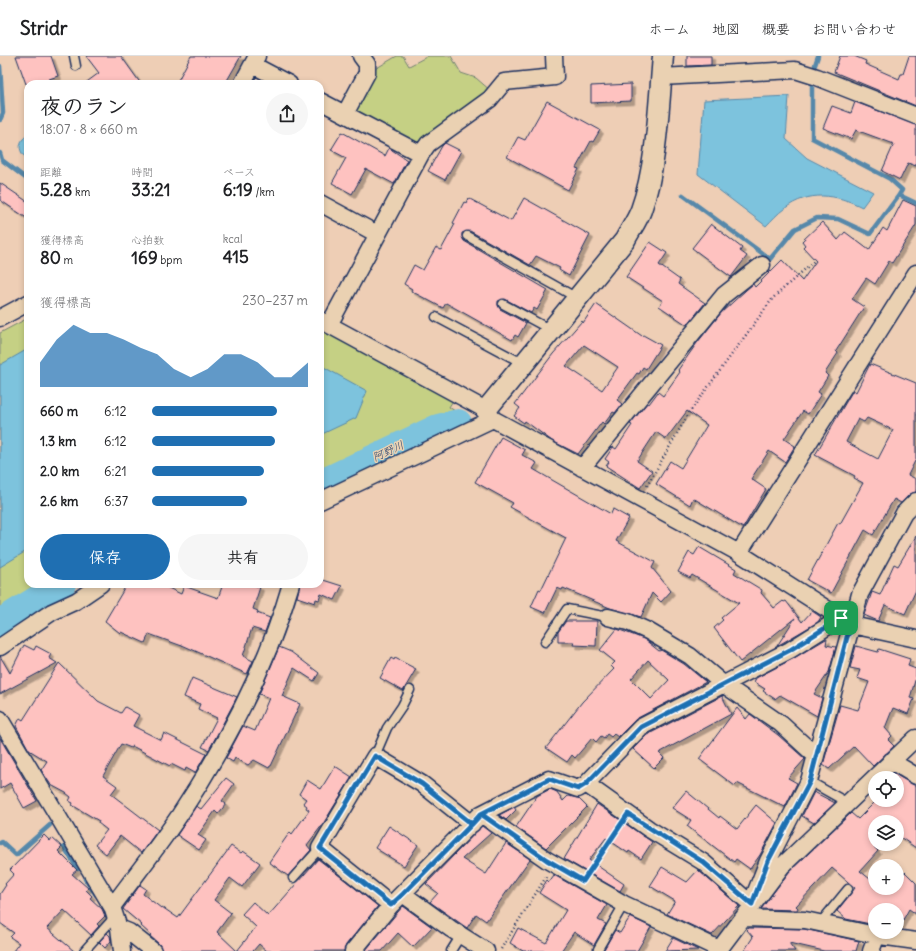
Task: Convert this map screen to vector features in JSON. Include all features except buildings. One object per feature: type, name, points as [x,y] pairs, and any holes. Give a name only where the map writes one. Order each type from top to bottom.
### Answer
[{"type":"street","points":[[345,114],[367,73],[367,64],[361,56]]},
{"type":"street","points":[[554,56],[555,77],[504,82],[490,99],[428,144],[377,234],[324,322],[582,468],[739,554],[846,621],[916,639]]},
{"type":"street","points":[[324,499],[489,415],[524,364],[625,240],[641,212],[648,189],[652,166],[663,56]]},
{"type":"street","points":[[244,80],[255,60],[283,80]]},
{"type":"street","points":[[661,77],[794,70],[817,77],[916,116]]},
{"type":"street","points":[[324,103],[421,154]]},
{"type":"street","points":[[324,205],[377,234]]},
{"type":"street","points":[[582,468],[724,295],[762,265]]},
{"type":"street","points":[[739,554],[916,273]]},
{"type":"street","points":[[0,318],[24,305]]},
{"type":"street","points":[[748,911],[768,861],[810,781],[847,637],[846,621],[904,513],[916,501]]},
{"type":"street","points":[[0,647],[52,612],[76,601],[95,588]]},
{"type":"street","points":[[122,951],[116,918],[220,750],[265,658],[290,588]]},
{"type":"street","points":[[608,617],[628,622],[648,631],[690,656],[723,684],[781,724],[816,756]]},
{"type":"street","points":[[353,951],[397,900],[477,819],[549,779],[578,789],[586,784],[641,727],[846,621]]},
{"type":"street","points":[[0,719],[116,918],[129,932],[153,951]]},
{"type":"street","points":[[486,951],[461,935],[397,900],[320,848],[375,756],[477,819],[583,881],[624,904],[719,950],[782,866],[916,738]]},
{"type":"street","points":[[891,761],[916,776]]},
{"type":"street","points":[[586,784],[628,814],[703,862],[748,911],[805,920],[868,933]]},
{"type":"street","points":[[871,951],[876,939]]},
{"type":"street","points":[[903,939],[916,941]]},
{"type":"lane","points":[[74,56],[76,66]]},
{"type":"lane","points":[[467,236],[578,298]]},
{"type":"lane","points":[[503,304],[551,330]]},
{"type":"lane","points":[[436,317],[524,364]]},
{"type":"lane","points":[[545,642],[567,609],[608,617]]},
{"type":"lane","points":[[375,756],[387,728],[402,706],[410,690]]},
{"type":"lane","points":[[810,781],[848,803]]},
{"type":"lane","points":[[293,878],[320,848]]},
{"type":"lane","points":[[820,923],[848,889]]},
{"type":"lane","points":[[598,949],[624,904]]},
{"type":"lane","points":[[84,951],[111,921],[116,918]]},
{"type":"lane","points":[[450,951],[461,935]]},
{"type":"path","points":[[640,499],[689,413],[773,298],[814,261]]},
{"type":"path","points":[[583,881],[628,814]]},
{"type":"path","points":[[499,951],[554,864]]},
{"type":"green space","points":[[397,56],[403,56],[409,66],[428,56],[451,56],[461,73],[476,78],[491,91],[481,101],[418,142],[409,143],[357,115],[355,106],[375,69]]},
{"type":"green space","points":[[24,320],[24,588],[39,588],[0,613],[0,333]]},
{"type":"green space","points":[[324,328],[454,399],[449,407],[455,411],[324,474]]},
{"type":"water","points":[[789,96],[786,139],[807,158],[873,192],[862,207],[842,199],[823,196],[813,197],[793,203],[780,212],[766,226],[698,174],[704,100]]},
{"type":"water","points":[[24,138],[24,155],[22,154],[20,147]]},
{"type":"water","points":[[24,351],[24,552],[0,567],[0,365]]},
{"type":"water","points":[[324,367],[367,391],[356,418],[324,433]]},
{"type":"waterway","points":[[815,65],[818,56]]},
{"type":"waterway","points":[[0,66],[3,113],[0,120]]},
{"type":"waterway","points":[[812,82],[812,138],[890,179],[902,190],[899,195]]},
{"type":"waterway","points":[[0,153],[2,160],[24,177]]},
{"type":"waterway","points":[[683,195],[770,259],[795,229],[817,218],[838,219],[870,234],[899,195],[916,203]]},
{"type":"waterway","name":"阿野川","points":[[324,482],[438,428],[458,423]]},
{"type":"waterway","name":"阿野川","points":[[0,623],[56,588]]},
{"type":"waterway","points":[[0,843],[2,842],[16,855],[50,825]]},
{"type":"waterway","points":[[64,847],[78,869]]},
{"type":"waterway","points":[[85,879],[96,895]]},
{"type":"route","points":[[841,618],[790,650],[641,727],[586,784],[578,789],[549,779],[481,814],[472,824],[403,894],[391,905],[320,848],[375,756],[422,784],[472,824],[481,814],[547,860],[583,881],[628,814],[649,829],[703,862],[752,904],[768,861],[810,781],[847,637],[852,625],[841,618]]}]
